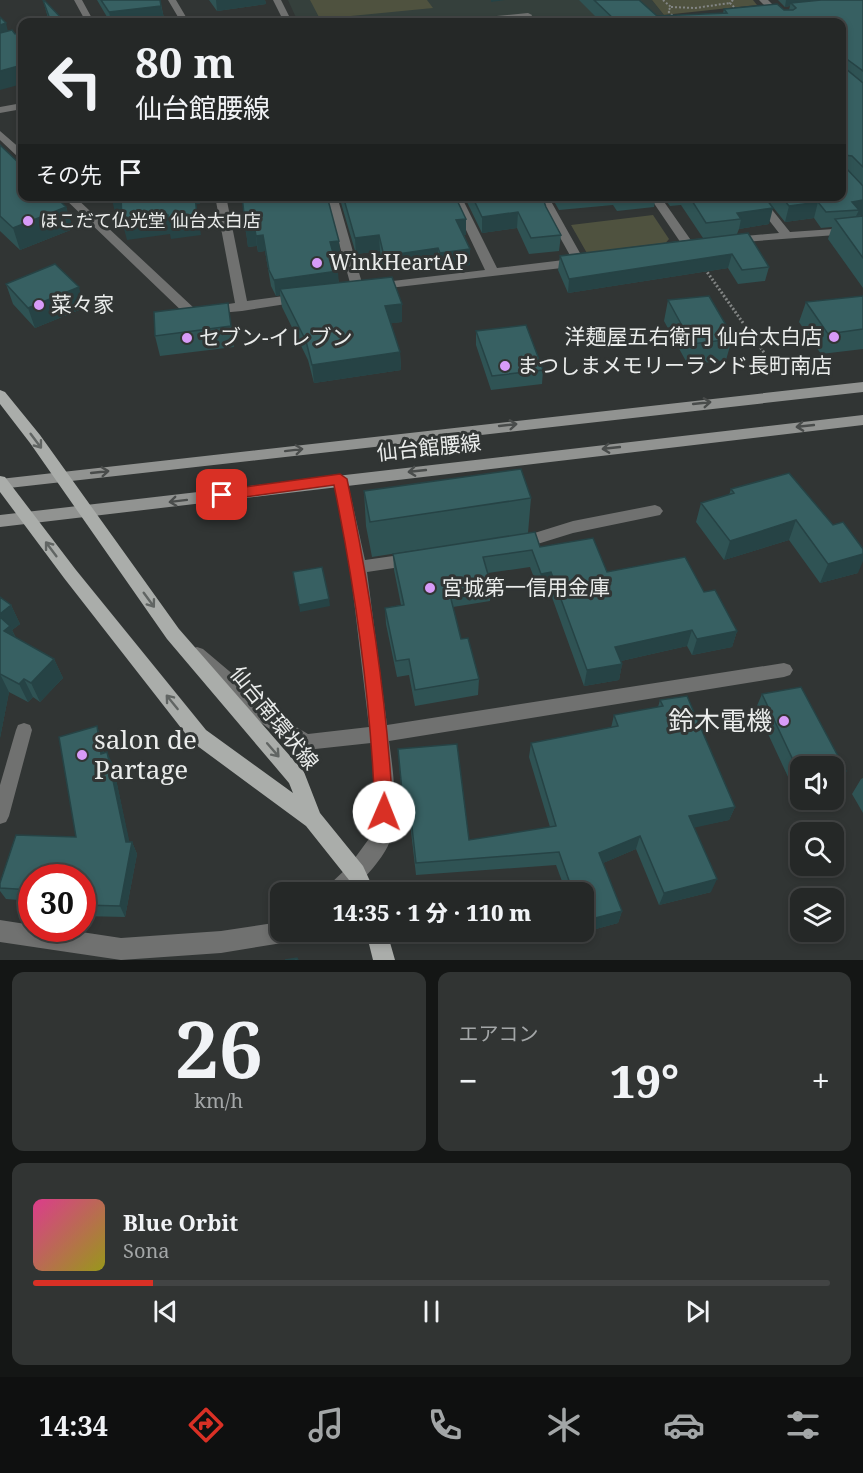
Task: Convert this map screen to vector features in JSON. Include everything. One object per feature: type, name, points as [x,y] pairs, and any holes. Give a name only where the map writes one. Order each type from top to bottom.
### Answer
[{"type":"main road","name":"仙台館腰線","points":[[1,483],[863,387]]},
{"type":"main road","name":"仙台南環状線","points":[[0,395],[62,476],[173,633],[297,778],[313,819]]},
{"type":"main road","name":"仙台館腰線","points":[[0,521],[340,479],[863,420]]},
{"type":"main road","name":"仙台南環状線","points":[[1,483],[199,736],[313,819]]},
{"type":"main road","points":[[313,819],[356,873],[360,882]]},
{"type":"main road","points":[[380,942],[384,960]]},
{"type":"street","points":[[78,0],[88,18]]},
{"type":"street","points":[[172,0],[183,18]]},
{"type":"street","points":[[277,0],[286,18]]},
{"type":"street","points":[[763,0],[782,18]]},
{"type":"street","points":[[765,15],[787,12]]},
{"type":"street","points":[[0,110],[18,107]]},
{"type":"street","points":[[0,134],[18,151]]},
{"type":"street","points":[[72,201],[192,313],[312,296]]},
{"type":"street","points":[[221,201],[242,307]]},
{"type":"street","points":[[332,201],[352,290],[585,261],[545,201]]},
{"type":"street","points":[[457,201],[493,273]]},
{"type":"street","points":[[658,201],[689,246]]},
{"type":"street","points":[[759,201],[787,236]]},
{"type":"street","points":[[722,243],[863,230]]},
{"type":"street","points":[[340,479],[358,567],[385,784],[381,839],[347,882]]},
{"type":"street","points":[[500,546],[524,543],[573,527],[655,511]]},
{"type":"street","points":[[358,567],[429,556]]},
{"type":"street","points":[[173,633],[286,731],[306,742],[380,734],[784,670]]},
{"type":"street","points":[[0,931],[121,949],[221,942],[270,934]]},
{"type":"lane","points":[[496,18],[528,15]]},
{"type":"lane","points":[[0,816],[24,730]]},
{"type":"path","points":[[663,0],[672,7],[695,8],[731,2],[737,10]]},
{"type":"path","points":[[672,7],[668,11],[673,16]]},
{"type":"path","points":[[689,246],[777,371]]},
{"type":"shaded area","points":[[288,0],[652,0],[664,15],[631,18],[296,18]]},
{"type":"green space","points":[[310,0],[427,0],[433,8],[330,18],[319,18]]},
{"type":"green space","points":[[652,0],[753,0],[757,5],[664,15]]},
{"type":"green space","points":[[653,215],[669,239],[663,246],[588,255],[571,225]]},
{"type":"building","points":[[43,0],[61,18],[50,18]]},
{"type":"building","points":[[101,0],[160,0],[161,6],[109,12]]},
{"type":"building","points":[[594,0],[639,0],[657,16],[727,13],[724,9],[777,4],[784,10],[793,10],[796,8],[791,3],[863,0],[863,71],[846,58],[846,18],[613,18]]},
{"type":"building","points":[[0,17],[6,23],[0,25]]},
{"type":"building","points":[[12,30],[15,34],[18,33],[18,66],[0,71],[0,33]]},
{"type":"building","points":[[846,69],[863,83],[863,167],[852,156],[846,155]]},
{"type":"building","points":[[0,145],[18,162],[18,201],[60,201],[66,207],[13,228],[0,216]]},
{"type":"building","points":[[846,168],[863,186],[863,200],[852,202],[859,210],[826,212],[818,202],[789,206],[785,201],[846,201]]},
{"type":"building","points":[[121,201],[196,201],[197,216],[168,220],[168,215],[122,221]]},
{"type":"building","points":[[243,201],[328,201],[339,241],[330,242],[338,271],[274,280],[269,270],[263,235],[256,236],[255,230],[246,231]]},
{"type":"building","points":[[344,201],[457,201],[466,219],[456,220],[470,249],[440,253],[438,248],[384,256],[379,235],[355,238]]},
{"type":"building","points":[[474,201],[544,201],[561,235],[531,238],[518,212],[482,217]]},
{"type":"building","points":[[692,201],[768,201],[773,208],[737,213],[741,219],[706,223]]},
{"type":"building","points":[[863,216],[863,258],[835,219]]},
{"type":"building","points":[[748,233],[769,267],[742,270],[732,254],[569,279],[560,256]]},
{"type":"building","points":[[55,264],[79,287],[28,308],[6,284]]},
{"type":"building","points":[[392,277],[402,304],[385,306],[400,352],[312,365],[306,341],[280,289]]},
{"type":"building","points":[[709,296],[732,339],[692,344],[668,300]]},
{"type":"building","points":[[863,296],[863,329],[828,334],[806,302]]},
{"type":"building","points":[[228,303],[231,326],[155,336],[154,312]]},
{"type":"building","points":[[526,325],[543,370],[492,376],[476,331]]},
{"type":"building","points":[[521,469],[531,498],[370,522],[364,491]]},
{"type":"building","points":[[789,473],[833,525],[843,522],[863,549],[863,554],[828,564],[796,520],[730,541],[701,503],[734,493],[731,489]]},
{"type":"building","points":[[535,532],[540,547],[593,538],[607,572],[685,557],[704,592],[715,590],[737,631],[697,639],[692,630],[615,647],[622,664],[587,670],[551,572],[541,574],[532,550],[483,557],[491,585],[449,591],[461,639],[468,638],[479,679],[415,690],[409,659],[396,661],[385,608],[404,605],[393,554]]},
{"type":"building","points":[[322,567],[329,599],[299,605],[293,572]]},
{"type":"building","points":[[0,597],[11,605],[0,614]]},
{"type":"building","points":[[0,617],[10,626],[4,631],[54,659],[31,683],[24,679],[19,684],[0,674]]},
{"type":"building","points":[[801,687],[838,756],[791,756],[762,694]]},
{"type":"building","points":[[687,696],[735,807],[689,816],[717,879],[664,893],[640,836],[599,853],[622,911],[594,918],[594,882],[570,882],[559,852],[416,863],[409,800],[403,801],[398,749],[457,744],[469,840],[556,826],[531,743],[618,726],[614,715],[663,706],[660,700]]},
{"type":"building","points":[[97,726],[101,754],[107,752],[126,842],[132,842],[120,906],[96,905],[96,864],[18,864],[18,889],[0,888],[16,835],[76,837],[59,737]]},
{"type":"place","name":"ほこだて仏光堂 仙台太白店","points":[[28,221]]},
{"type":"place","name":"WinkHeartAP","points":[[317,263]]},
{"type":"place","name":"菜々家","points":[[39,305]]},
{"type":"place","name":"洋麺屋五右衛門 仙台太白店","points":[[834,337]]},
{"type":"place","name":"セブン-イレブン","points":[[187,338]]},
{"type":"place","name":"まつしまメモリーランド長町南店","points":[[505,366]]},
{"type":"place","name":"宮城第一信用金庫","points":[[430,588]]},
{"type":"place","name":"鈴木電機","points":[[784,721]]},
{"type":"place","name":"salon de Partage","points":[[82,755]]},
{"type":"route","points":[[222,495],[340,479],[358,567],[380,734],[385,784],[384,812]]}]
